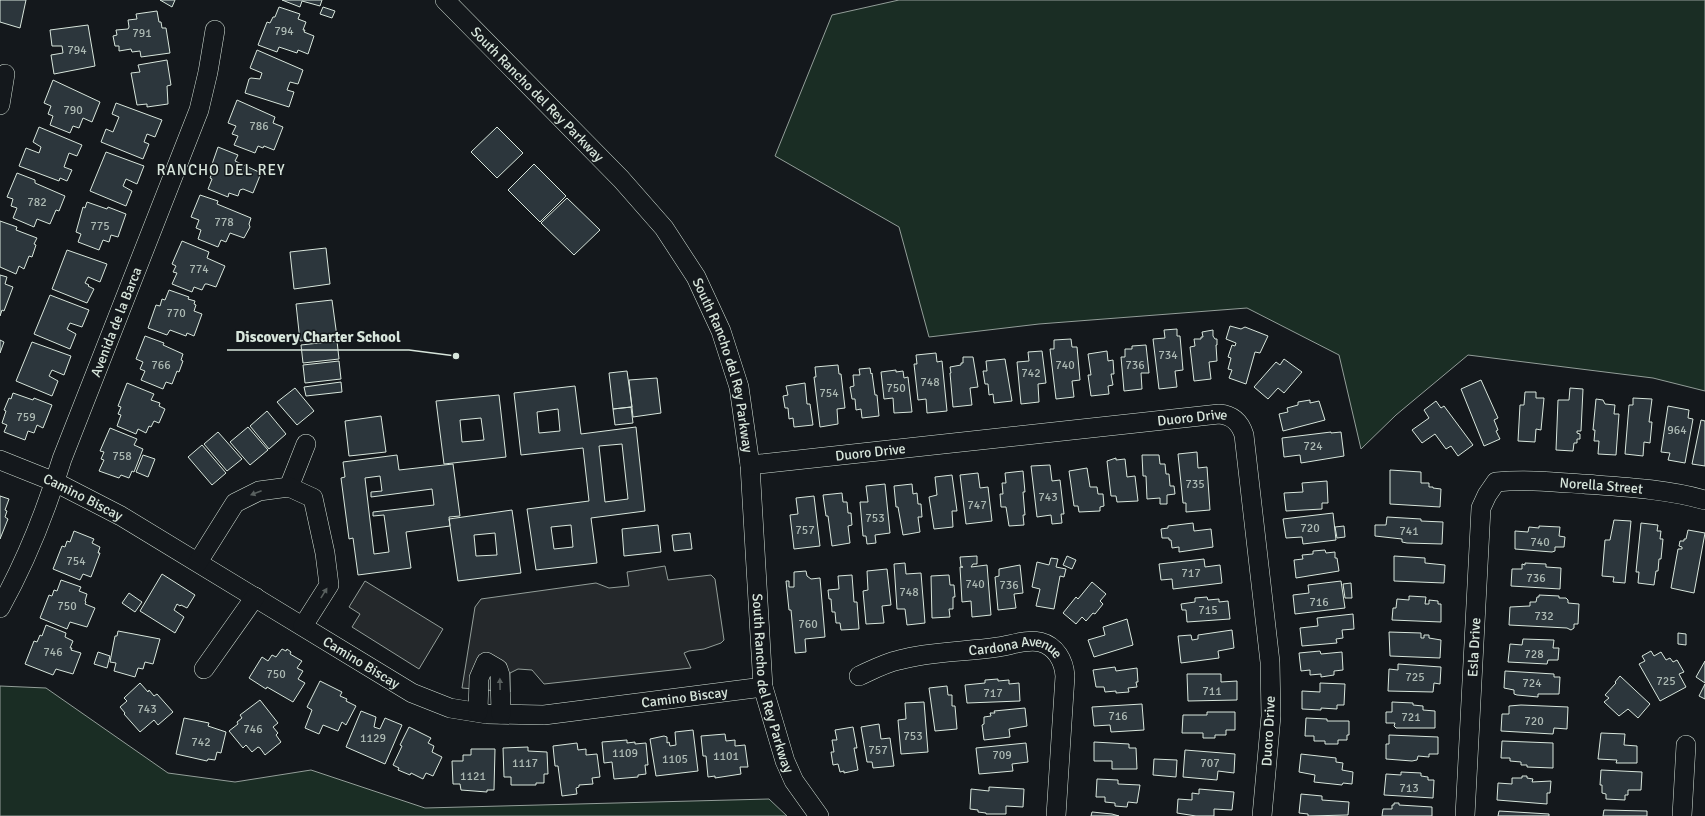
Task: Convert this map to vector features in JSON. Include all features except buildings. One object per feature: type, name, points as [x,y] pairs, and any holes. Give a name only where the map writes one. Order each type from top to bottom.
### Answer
[{"type":"street","name":"South Rancho del Rey Parkway","points":[[445,0],[621,179],[664,228],[696,277],[721,331],[739,388],[750,465],[763,687],[785,761],[794,781],[819,816]]},
{"type":"street","name":"Avenida de la Barca","points":[[0,608],[13,583],[46,509],[62,459],[199,110],[208,72],[215,30]]},
{"type":"street","points":[[0,105],[5,74]]},
{"type":"street","name":"Duoro Drive","points":[[750,465],[1219,414],[1233,418],[1239,423],[1244,435],[1270,662],[1271,716],[1262,816]]},
{"type":"street","points":[[289,487],[306,444]]},
{"type":"street","name":"Camino Biscay","points":[[0,460],[55,482],[121,516],[412,694],[450,708],[501,714],[544,715],[763,687]]},
{"type":"street","name":"Norella Street","points":[[1496,482],[1518,480],[1628,487],[1685,494],[1705,500]]},
{"type":"street","name":"Esla Drive","points":[[1465,816],[1481,508],[1487,495],[1496,482]]},
{"type":"street","points":[[198,562],[235,503],[259,491],[289,487],[313,498],[325,553],[329,585],[303,626]]},
{"type":"street","points":[[204,669],[255,597]]},
{"type":"street","name":"Cardona Avenue","points":[[859,676],[898,660],[925,655],[998,647],[1032,641],[1050,647],[1062,660],[1065,676],[1056,816]]},
{"type":"street","points":[[478,712],[479,678],[486,662],[498,669],[500,675],[501,714]]},
{"type":"street","points":[[1682,816],[1686,745]]},
{"type":"green space","points":[[899,0],[1705,0],[1705,391],[1653,378],[1468,355],[1396,415],[1361,449],[1339,355],[1247,308],[1039,324],[929,337],[899,227],[775,156],[832,15]]},
{"type":"green space","points":[[0,686],[46,688],[168,773],[235,782],[311,770],[425,808],[769,799],[787,816],[0,816]]},
{"type":"shaded area","points":[[665,566],[668,580],[711,575],[715,579],[724,640],[721,643],[704,649],[684,653],[691,668],[544,684],[532,670],[518,669],[510,673],[510,692],[462,688],[475,607],[481,599],[596,583],[609,588],[629,586],[627,572]]},
{"type":"shaded area","points":[[365,581],[443,629],[419,669],[352,627],[360,614],[349,607]]},
{"type":"place","name":"Discovery Charter School","points":[[456,356]]},
{"type":"district","name":"RANCHO DEL REY","points":[[221,170]]}]
